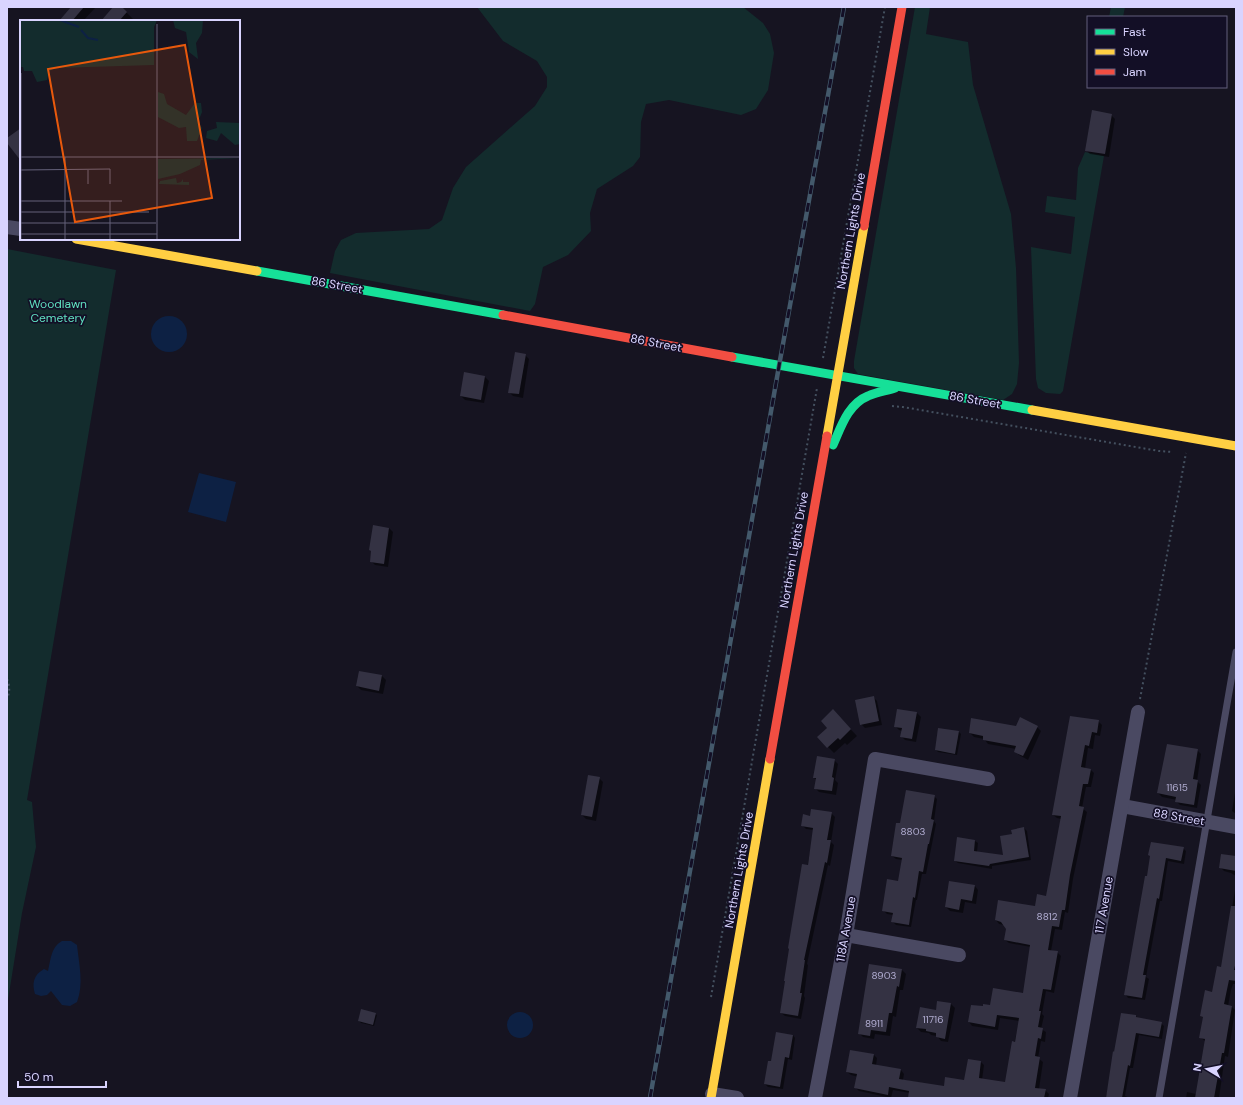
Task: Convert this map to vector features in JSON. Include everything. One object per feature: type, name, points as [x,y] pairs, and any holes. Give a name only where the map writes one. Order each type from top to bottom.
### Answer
[{"type":"main road","name":"Northern Lights Drive","points":[[711,1096],[902,7]]},
{"type":"main road","name":"86 Street","points":[[82,240],[474,309],[820,373],[1236,446]]},
{"type":"main road","points":[[819,478],[845,417],[851,410],[867,396],[899,386]]},
{"type":"street","points":[[7,227],[20,229]]},
{"type":"street","name":"117 Avenue","points":[[1070,1098],[1138,712]]},
{"type":"street","name":"118A Avenue","points":[[815,1098],[846,935],[875,759],[988,779]]},
{"type":"street","name":"88 Street","points":[[1122,806],[1236,827]]},
{"type":"street","points":[[846,935],[959,955]]},
{"type":"street","points":[[711,1096],[737,1098]]},
{"type":"lane","points":[[1159,1098],[1208,822],[1236,652]]},
{"type":"path","points":[[710,1004],[885,7]]},
{"type":"path","points":[[889,406],[903,407],[1152,450],[1172,452]]},
{"type":"path","points":[[1138,712],[1186,452],[1193,453]]},
{"type":"path","points":[[7,679],[9,694],[7,699]]},
{"type":"green space","points":[[477,7],[743,7],[763,23],[770,34],[774,53],[768,90],[756,109],[741,115],[669,100],[646,104],[641,122],[640,157],[633,166],[597,189],[590,213],[591,231],[568,255],[543,267],[535,304],[530,311],[330,273],[335,251],[341,240],[356,233],[429,229],[442,220],[453,188],[466,167],[535,106],[547,87],[547,77],[537,61],[503,41]]},
{"type":"green space","points":[[915,7],[930,7],[926,34],[968,42],[973,85],[1011,214],[1016,268],[1019,363],[1017,384],[1012,394],[1003,400],[858,374],[854,368]]},
{"type":"green space","points":[[1111,7],[1125,7],[1123,16],[1109,16]]},
{"type":"green space","points":[[1085,152],[1104,156],[1063,391],[1060,394],[1046,393],[1038,388],[1036,379],[1031,247],[1071,254],[1075,217],[1045,212],[1047,196],[1076,200],[1078,168]]},
{"type":"green space","name":"Woodlawn Cemetery","points":[[7,249],[116,270],[27,800],[32,802],[36,847],[22,913],[7,1006]]},
{"type":"water","points":[[169,316],[182,321],[187,334],[182,347],[169,352],[156,347],[151,334],[156,321]]},
{"type":"water","points":[[199,473],[236,482],[226,522],[188,512]]},
{"type":"water","points":[[62,941],[71,941],[77,945],[80,967],[81,981],[79,995],[77,1002],[70,1006],[62,1005],[51,991],[47,995],[41,996],[35,994],[34,987],[34,980],[40,971],[44,969],[48,971],[54,950]]},
{"type":"water","points":[[520,1012],[529,1016],[533,1025],[529,1034],[520,1038],[511,1034],[507,1025],[511,1016]]},
{"type":"building","points":[[71,7],[84,7],[73,20],[60,20]]},
{"type":"building","points":[[113,7],[122,7],[127,12],[120,20],[102,20]]},
{"type":"building","points":[[1092,110],[1112,114],[1105,154],[1085,151]]},
{"type":"building","points":[[20,129],[20,160],[7,143],[7,138]]},
{"type":"building","points":[[515,352],[526,354],[519,394],[508,393]]},
{"type":"building","points":[[464,372],[485,376],[481,400],[460,396]]},
{"type":"building","points":[[373,525],[389,528],[384,564],[370,562],[371,551],[369,550]]},
{"type":"building","points":[[359,671],[382,675],[379,691],[356,686]]},
{"type":"building","points":[[874,696],[879,721],[860,725],[855,700]]},
{"type":"building","points":[[833,709],[851,729],[840,740],[838,738],[827,748],[817,737],[827,728],[821,721]]},
{"type":"building","points":[[897,709],[917,712],[912,739],[900,737],[902,728],[894,727]]},
{"type":"building","points":[[1070,716],[1099,720],[1097,733],[1092,732],[1089,746],[1085,745],[1081,767],[1091,769],[1088,784],[1083,784],[1079,806],[1084,807],[1070,875],[1065,910],[1062,910],[1059,927],[1052,926],[1048,950],[1058,951],[1051,990],[1043,989],[1039,1011],[1041,1011],[1038,1027],[1043,1028],[1041,1039],[1038,1038],[1035,1056],[1040,1057],[1035,1088],[1046,1089],[1044,1098],[908,1098],[909,1091],[889,1087],[888,1095],[854,1088],[857,1074],[846,1072],[850,1050],[874,1054],[872,1064],[901,1069],[899,1079],[944,1086],[945,1077],[964,1080],[968,1059],[981,1061],[979,1078],[1005,1082],[1012,1041],[1015,1042],[1019,1018],[997,1015],[995,1027],[968,1022],[971,1005],[990,1005],[993,988],[1023,993],[1030,945],[1004,940],[1006,929],[1001,922],[995,920],[998,900],[1035,906],[1037,894],[1046,896],[1061,816],[1052,815]]},
{"type":"building","points":[[1020,717],[1038,726],[1023,756],[1014,752],[1016,746],[983,740],[983,736],[969,733],[971,718],[1016,726]]},
{"type":"building","points":[[938,728],[959,731],[955,754],[935,750]]},
{"type":"building","points":[[1167,744],[1198,749],[1193,779],[1198,780],[1194,805],[1175,802],[1176,797],[1157,793]]},
{"type":"building","points":[[817,756],[835,759],[832,777],[834,778],[832,791],[814,789],[816,778],[813,778]]},
{"type":"building","points":[[588,775],[600,777],[592,817],[581,815]]},
{"type":"building","points":[[906,790],[935,795],[931,819],[934,820],[923,872],[919,871],[909,925],[891,922],[893,913],[882,911],[887,879],[898,881],[902,858],[891,856],[896,823],[900,823]]},
{"type":"building","points":[[811,809],[832,812],[827,840],[831,840],[804,960],[800,993],[802,993],[798,1016],[780,1013],[788,948],[802,864],[808,865],[813,828],[801,826],[803,814],[810,816]]},
{"type":"building","points":[[1024,827],[1029,857],[990,864],[989,866],[954,861],[957,837],[975,840],[974,851],[1003,855],[1000,836],[1012,834],[1011,830]]},
{"type":"building","points":[[1151,842],[1184,847],[1181,861],[1166,858],[1143,975],[1146,975],[1142,998],[1124,995],[1145,876],[1147,876],[1150,856],[1148,855]]},
{"type":"building","points":[[1221,854],[1236,856],[1236,871],[1219,868]]},
{"type":"building","points":[[949,881],[975,885],[972,901],[961,899],[959,910],[945,907]]},
{"type":"building","points":[[1231,906],[1236,906],[1236,961],[1234,970],[1236,970],[1236,981],[1229,980],[1224,1004],[1232,1006],[1224,1053],[1222,1053],[1214,1098],[1195,1098],[1205,1039],[1199,1038],[1203,1017],[1200,1016],[1205,990],[1212,992],[1217,966],[1221,967]]},
{"type":"building","points":[[869,964],[902,969],[892,1013],[889,1013],[886,1032],[871,1030],[870,1036],[858,1034]]},
{"type":"building","points":[[937,1001],[951,1003],[945,1039],[936,1037],[936,1033],[926,1031],[926,1029],[916,1028],[920,1007],[936,1010]]},
{"type":"building","points":[[361,1009],[376,1013],[373,1025],[358,1021]]},
{"type":"building","points":[[1121,1013],[1136,1015],[1136,1017],[1162,1022],[1159,1037],[1136,1033],[1122,1098],[1106,1098],[1113,1051],[1114,1052]]},
{"type":"building","points":[[776,1032],[793,1035],[789,1058],[785,1057],[780,1087],[764,1084],[768,1061],[771,1061]]},
{"type":"railway","points":[[650,1098],[844,7]]},
{"type":"traffic: fast","points":[[257,271],[503,315]]},
{"type":"traffic: fast","points":[[732,357],[1032,410]]},
{"type":"traffic: fast","points":[[833,445],[842,424],[855,404],[875,393],[895,388]]},
{"type":"traffic: slow","points":[[827,436],[864,226]]},
{"type":"traffic: slow","points":[[82,240],[257,271]]},
{"type":"traffic: slow","points":[[1032,410],[1236,446]]},
{"type":"traffic: slow","points":[[711,1098],[770,759]]},
{"type":"traffic: jam","points":[[864,226],[902,7]]},
{"type":"traffic: jam","points":[[503,315],[732,357]]},
{"type":"traffic: jam","points":[[770,759],[827,436]]}]
